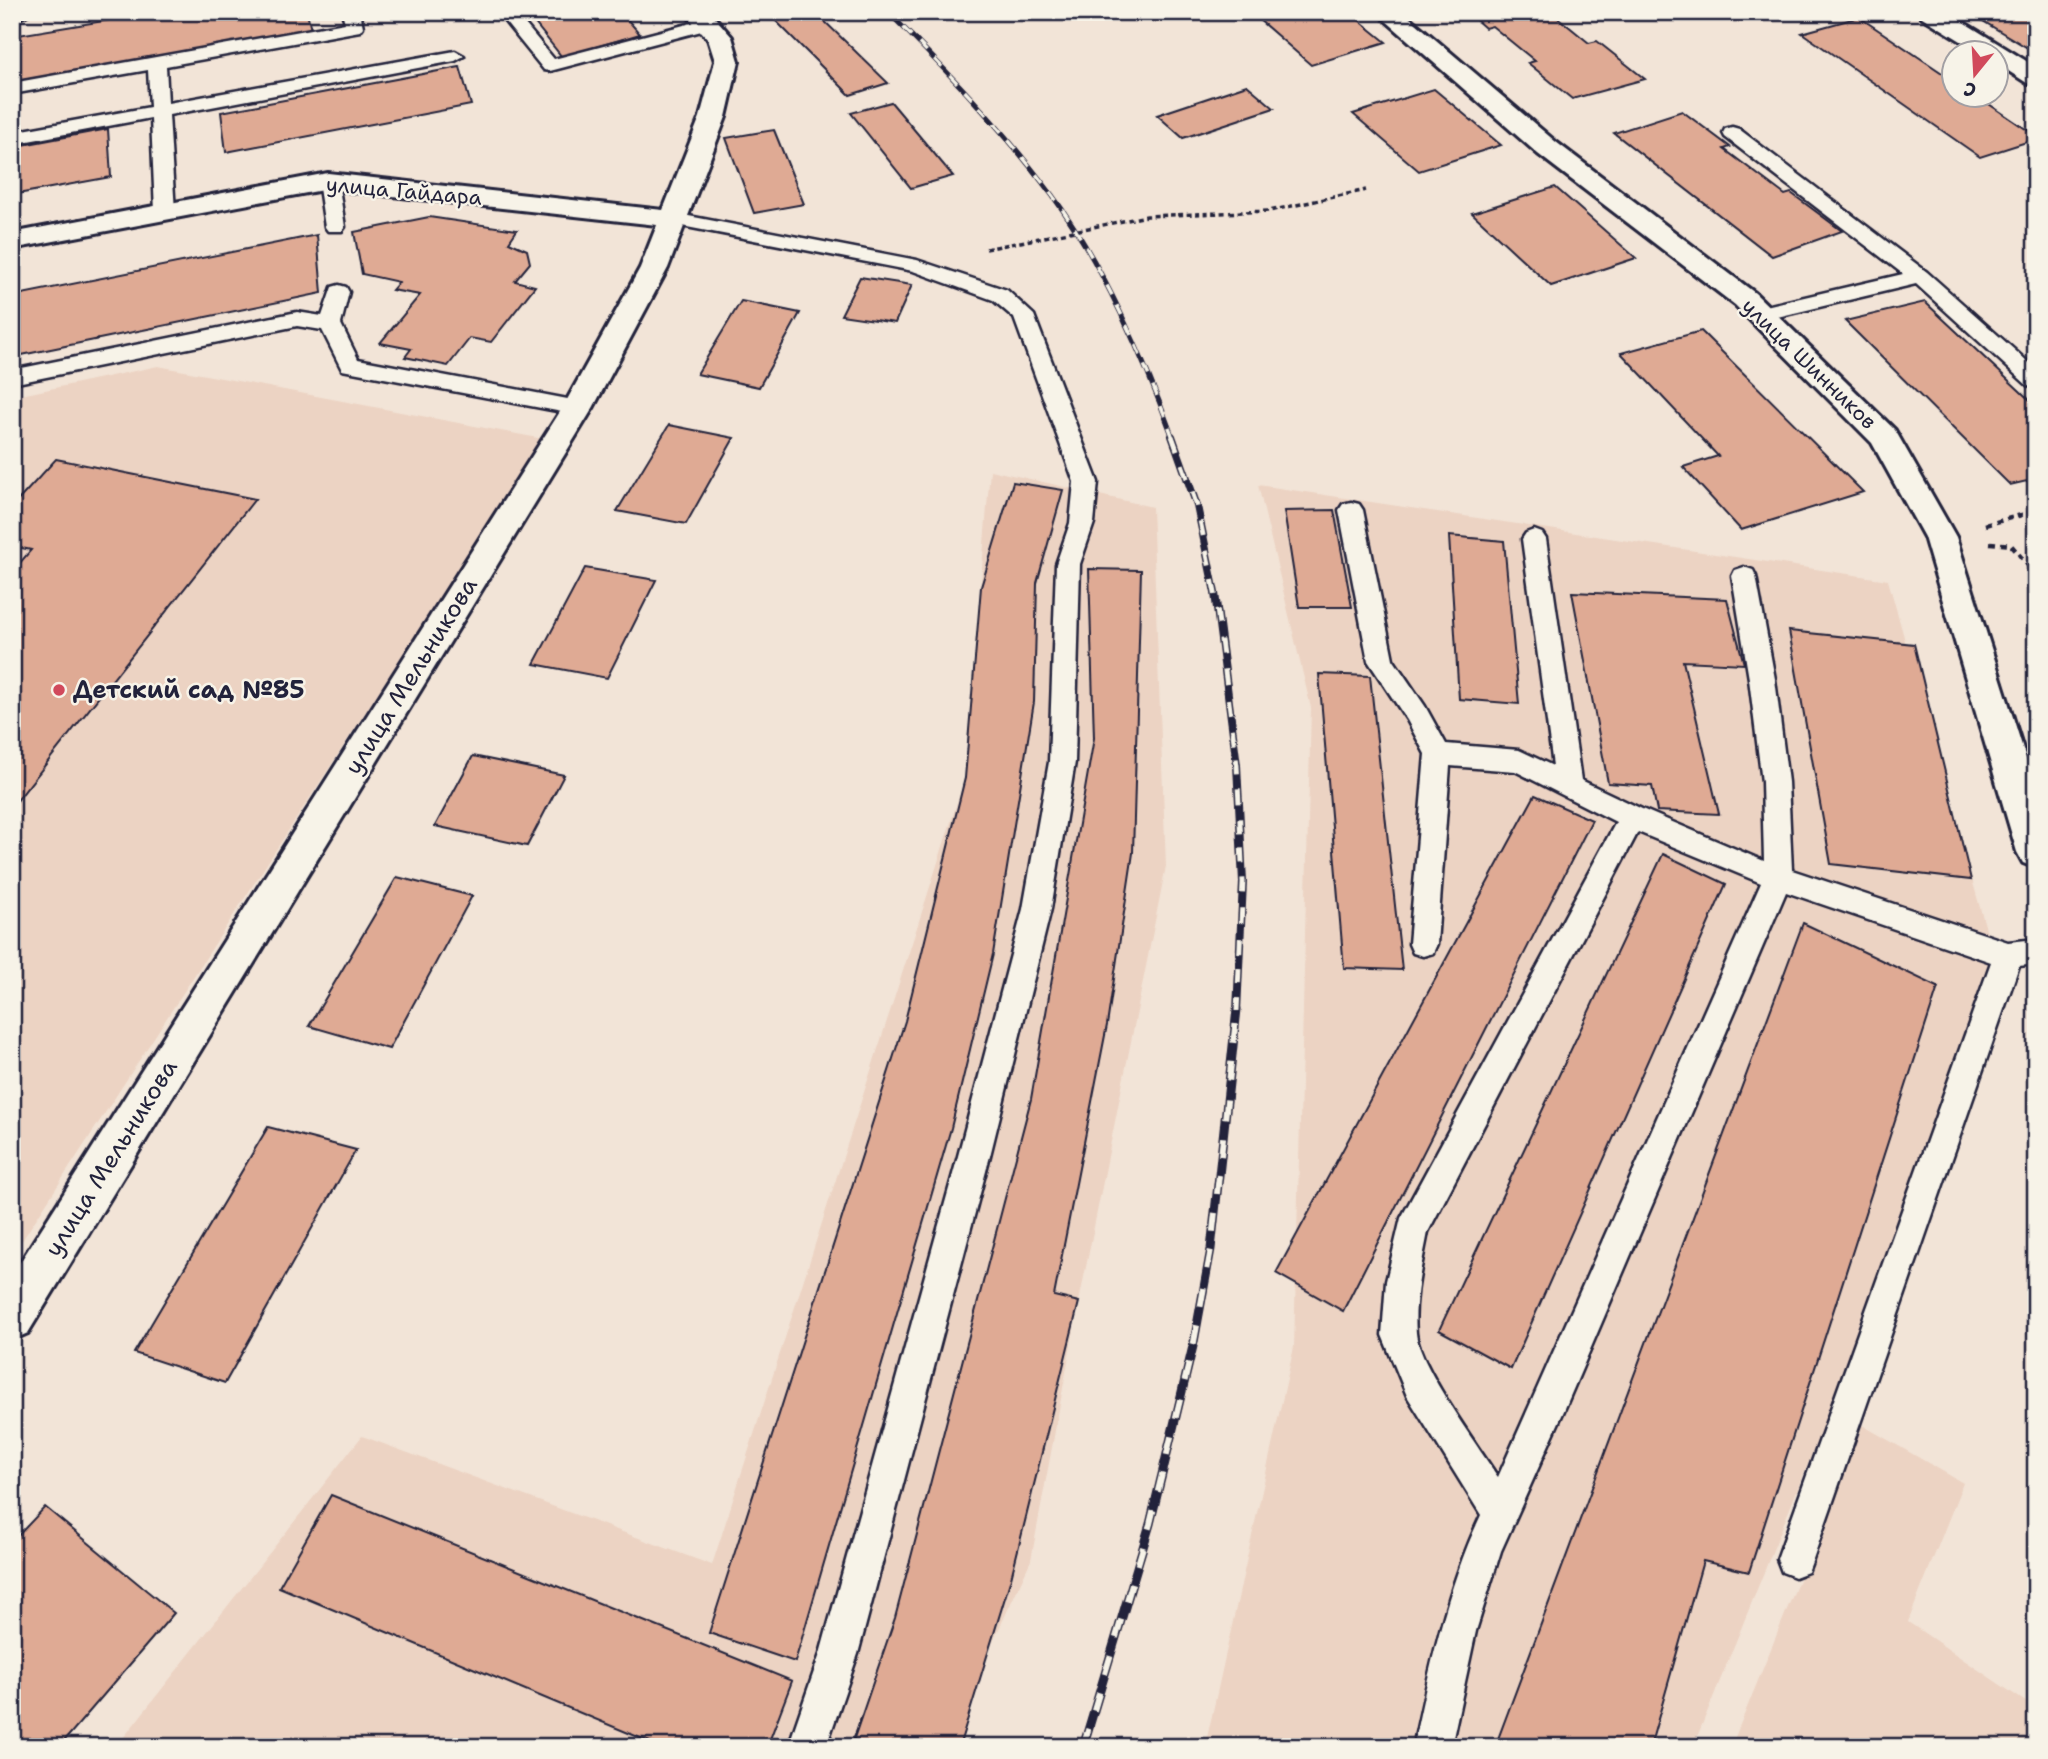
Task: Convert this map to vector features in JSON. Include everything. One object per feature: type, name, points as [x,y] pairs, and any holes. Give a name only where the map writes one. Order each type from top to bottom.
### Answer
[{"type":"street","name":"улица Шинников","points":[[1388,12],[1547,148],[1745,299],[1884,437],[1940,537],[2036,852]]},
{"type":"street","points":[[1930,12],[1971,38]]},
{"type":"street","name":"улица Мельникова","points":[[12,1317],[578,408],[654,268],[713,117],[727,61],[720,37],[702,18]]},
{"type":"street","points":[[2010,62],[2036,78]]},
{"type":"street","name":"улица Гайдара","points":[[12,241],[328,181],[673,219]]},
{"type":"lane","points":[[12,18],[23,12]]},
{"type":"lane","points":[[12,89],[354,27],[351,12]]},
{"type":"lane","points":[[506,12],[550,66],[702,18]]},
{"type":"lane","points":[[12,138],[455,56]]},
{"type":"lane","points":[[157,63],[165,212]]},
{"type":"lane","points":[[1732,133],[1920,277],[2036,381]]},
{"type":"lane","points":[[328,181],[335,227]]},
{"type":"lane","points":[[673,219],[917,265],[1000,295],[1023,315],[1086,482],[1082,523],[1068,564],[1062,762],[1037,909],[974,1156],[839,1654],[807,1747]]},
{"type":"lane","points":[[1760,314],[1920,277]]},
{"type":"lane","points":[[339,292],[330,324],[350,365],[578,408]]},
{"type":"lane","points":[[12,377],[297,319],[330,324]]},
{"type":"lane","points":[[1351,510],[1381,661],[1416,713],[1438,754],[1423,944]]},
{"type":"lane","points":[[1534,539],[1569,786]]},
{"type":"lane","points":[[1432,1747],[1457,1631],[1484,1548],[1557,1388],[1778,877],[1775,782],[1762,679],[1744,576]]},
{"type":"lane","points":[[1438,754],[1519,761],[1632,817],[1748,867],[2022,953],[1795,1559]]},
{"type":"lane","points":[[1500,1513],[1419,1384],[1399,1335],[1402,1281],[1412,1229],[1632,817]]},
{"type":"path","points":[[983,250],[1125,220],[1171,213],[1285,209],[1366,190]]},
{"type":"shaded area","points":[[158,366],[543,439],[12,1256],[12,397]]},
{"type":"shaded area","points":[[990,470],[1152,507],[1166,866],[1079,1302],[1031,1560],[944,1747],[116,1747],[362,1436],[712,1565],[965,778]]},
{"type":"shaded area","points":[[1258,485],[1888,580],[2002,986],[1693,1747],[1205,1747],[1294,1347],[1311,708]]},
{"type":"shaded area","points":[[1862,1425],[1963,1483],[1908,1622],[2036,1709],[2036,1747],[1731,1747]]},
{"type":"building","points":[[158,12],[307,12],[311,30],[12,82],[12,36]]},
{"type":"building","points":[[526,12],[621,12],[640,34],[562,57]]},
{"type":"building","points":[[767,12],[815,12],[888,83],[850,95]]},
{"type":"building","points":[[1250,12],[1349,12],[1386,42],[1311,65]]},
{"type":"building","points":[[1467,12],[1551,12],[1589,43],[1597,41],[1645,79],[1572,99],[1528,63],[1535,61],[1492,26],[1485,28]]},
{"type":"building","points":[[1968,12],[2036,12],[2036,53]]},
{"type":"building","points":[[1859,17],[1940,72],[1940,108],[1995,108],[2036,136],[2036,139],[1980,157],[1802,33]]},
{"type":"building","points":[[460,67],[471,105],[226,152],[221,112]]},
{"type":"building","points":[[1247,85],[1274,108],[1183,138],[1157,115]]},
{"type":"building","points":[[1434,89],[1501,145],[1419,171],[1353,114]]},
{"type":"building","points":[[891,102],[953,176],[911,188],[851,113]]},
{"type":"building","points":[[1682,111],[1730,147],[1724,149],[1785,195],[1791,193],[1842,231],[1772,256],[1614,133]]},
{"type":"building","points":[[108,129],[111,177],[12,195],[12,147]]},
{"type":"building","points":[[774,130],[804,204],[754,213],[726,138]]},
{"type":"building","points":[[1555,187],[1636,258],[1551,286],[1472,213]]},
{"type":"building","points":[[429,217],[517,230],[509,242],[527,250],[530,263],[515,281],[535,286],[491,342],[470,338],[448,366],[405,357],[411,349],[380,343],[420,295],[392,290],[399,282],[362,274],[354,232]]},
{"type":"building","points":[[317,235],[322,293],[12,357],[12,296]]},
{"type":"building","points":[[860,277],[912,285],[895,323],[841,315]]},
{"type":"building","points":[[741,301],[800,313],[759,387],[697,374]]},
{"type":"building","points":[[1925,302],[2036,406],[2036,479],[2010,485],[1845,321]]},
{"type":"building","points":[[1701,331],[1863,492],[1741,530],[1683,467],[1718,456],[1621,353]]},
{"type":"building","points":[[669,425],[734,438],[686,524],[617,511]]},
{"type":"building","name":"Детский сад №85","points":[[56,459],[255,499],[12,807],[12,572],[31,550],[12,546],[12,507]]},
{"type":"building","points":[[1013,482],[1063,490],[1037,583],[1034,702],[993,954],[951,1128],[795,1662],[709,1633],[905,1021],[965,778],[981,587]]},
{"type":"building","points":[[1334,510],[1352,607],[1299,607],[1284,511]]},
{"type":"building","points":[[1449,536],[1504,541],[1519,704],[1459,699]]},
{"type":"building","points":[[585,568],[656,580],[607,678],[534,664]]},
{"type":"building","points":[[1089,569],[1141,570],[1133,853],[1107,1025],[1054,1296],[1079,1302],[1011,1578],[959,1747],[851,1747],[895,1618],[1031,1099],[1094,738]]},
{"type":"building","points":[[1572,592],[1727,599],[1744,664],[1683,661],[1719,814],[1657,811],[1652,786],[1608,783]]},
{"type":"building","points":[[1789,631],[1914,644],[1971,880],[1831,864]]},
{"type":"building","points":[[1319,674],[1370,676],[1402,970],[1344,968]]},
{"type":"building","points":[[473,756],[564,775],[527,846],[435,826]]},
{"type":"building","points":[[1535,795],[1592,820],[1343,1311],[1276,1273]]},
{"type":"building","points":[[1663,854],[1726,884],[1511,1369],[1439,1330]]},
{"type":"building","points":[[397,877],[472,896],[389,1049],[309,1026]]},
{"type":"building","points":[[1803,923],[1938,987],[1749,1572],[1703,1561],[1650,1747],[1495,1747]]},
{"type":"building","points":[[268,1127],[356,1150],[225,1383],[134,1353]]},
{"type":"building","points":[[331,1495],[792,1681],[767,1747],[662,1747],[279,1587]]},
{"type":"building","points":[[45,1507],[174,1613],[59,1747],[12,1747],[12,1542]]},
{"type":"railway","points":[[888,12],[994,123],[1070,221],[1120,312],[1173,438]]},
{"type":"railway","points":[[1172,436],[1197,506],[1215,593],[1237,765],[1243,882],[1237,1011]]},
{"type":"railway","points":[[1083,1747],[1150,1524],[1194,1342],[1211,1249],[1237,1009]]},
{"type":"place","name":"Детский сад №85","points":[[59,690]]}]
